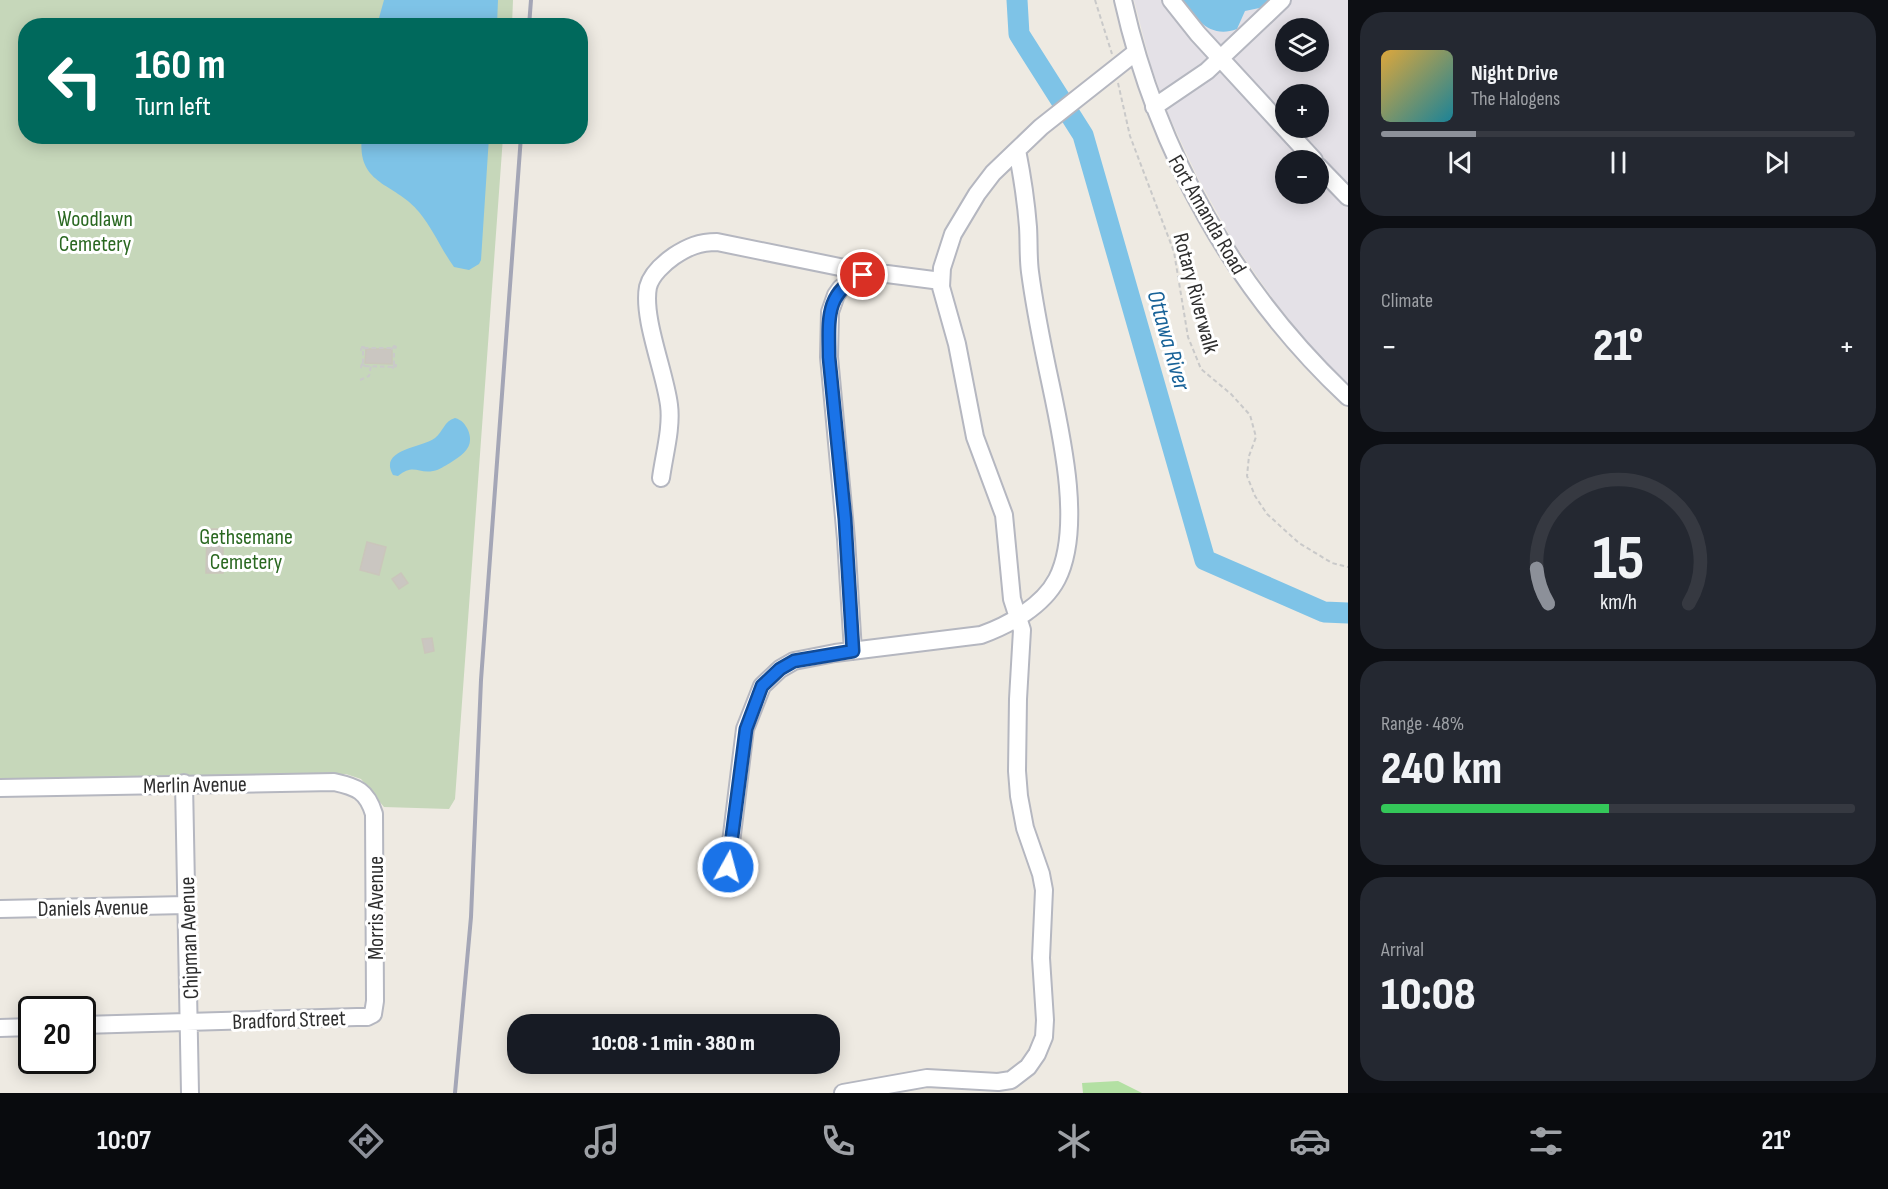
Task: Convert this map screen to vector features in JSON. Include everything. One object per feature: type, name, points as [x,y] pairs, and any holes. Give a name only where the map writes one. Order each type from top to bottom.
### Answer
[{"type":"street","name":"Fort Amanda Road","points":[[1123,0],[1136,52],[1154,107],[1171,149],[1212,228],[1242,274],[1290,337],[1348,397]]},
{"type":"street","points":[[1172,0],[1220,58],[1305,150]]},
{"type":"street","points":[[1154,107],[1207,71],[1282,0]]},
{"type":"street","points":[[843,1093],[927,1078],[998,1082],[1011,1080],[1028,1067],[1044,1036],[1041,958],[1044,890],[1041,874],[1025,828],[1017,771],[1022,630],[1012,599],[1009,580],[1004,514],[975,437],[957,344],[941,280],[945,255],[953,234],[977,194],[993,173],[1041,127],[1136,52]]},
{"type":"street","points":[[728,867],[746,729],[762,686],[780,669],[794,661],[853,651],[981,635],[998,629],[1031,608],[1057,579],[1067,540],[1069,518],[1064,457],[1030,270],[1025,193],[1017,150]]},
{"type":"street","points":[[1329,177],[1348,197]]},
{"type":"street","points":[[661,478],[669,407],[649,315],[648,286],[653,276],[666,262],[687,247],[717,242],[873,273],[941,280]]},
{"type":"street","points":[[853,651],[828,332],[830,312],[841,288],[852,280],[873,273]]},
{"type":"street","name":"Merlin Avenue","points":[[0,788],[334,782],[356,788],[367,795],[374,814]]},
{"type":"street","name":"Chipman Avenue","points":[[184,783],[190,1093]]},
{"type":"street","name":"Morris Avenue","points":[[374,814],[375,1001]]},
{"type":"street","name":"Daniels Avenue","points":[[0,909],[186,905]]},
{"type":"street","name":"Bradford Street","points":[[96,1025],[367,1017],[373,1014],[375,1001]]},
{"type":"street","points":[[0,1028],[18,1027]]},
{"type":"path","name":"Rotary Riverwalk","points":[[1095,0],[1110,43],[1130,136],[1174,252],[1188,338],[1201,369],[1231,394],[1250,415],[1256,436],[1249,456],[1247,476],[1255,496],[1267,514],[1299,543],[1332,563],[1348,567]]},
{"type":"path","points":[[364,349],[393,349],[393,366],[371,366],[364,365],[364,349]]},
{"type":"path","points":[[360,380],[369,376],[371,366]]},
{"type":"shaded area","points":[[1134,0],[1348,0],[1348,385],[1321,359],[1275,302],[1234,243],[1198,178],[1169,116],[1151,66]]},
{"type":"green space","name":"Gethsemane Cemetery","points":[[0,0],[513,0],[512,18],[18,18],[18,144],[502,144],[455,799],[449,809],[384,807],[361,779],[346,774],[0,780]]},
{"type":"green space","points":[[1118,1081],[1142,1093],[1083,1093],[1082,1083]]},
{"type":"water","points":[[384,0],[498,0],[497,18],[379,18]]},
{"type":"water","points":[[1181,0],[1276,0],[1269,6],[1245,11],[1237,29],[1219,31],[1204,25]]},
{"type":"water","points":[[362,144],[489,144],[479,264],[469,270],[454,267],[419,212],[371,174],[365,165]]},
{"type":"water","points":[[455,418],[464,424],[470,436],[469,446],[463,454],[440,469],[428,472],[412,469],[398,476],[393,475],[390,466],[391,460],[396,455],[435,438],[448,422]]},
{"type":"building","points":[[366,349],[392,349],[392,364],[365,363]]},
{"type":"building","points":[[207,529],[223,529],[223,573],[206,573]]},
{"type":"building","points":[[367,542],[386,547],[379,575],[360,570]]},
{"type":"building","points":[[401,573],[408,583],[399,589],[392,579]]},
{"type":"building","points":[[432,638],[434,651],[425,653],[422,639]]},
{"type":"waterway","name":"Ottawa River","points":[[1017,0],[1019,34],[1083,135],[1205,560],[1324,612],[1348,613]]},
{"type":"railway","points":[[530,18],[531,0]]},
{"type":"railway","points":[[455,1093],[471,917],[481,680],[520,144]]},
{"type":"route","points":[[728,867],[746,729],[762,686],[780,669],[794,661],[853,651],[828,332],[830,312],[836,295],[841,288],[863,275]]},
{"type":"park label","name":"Woodlawn Cemetery","points":[[95,230]]}]
